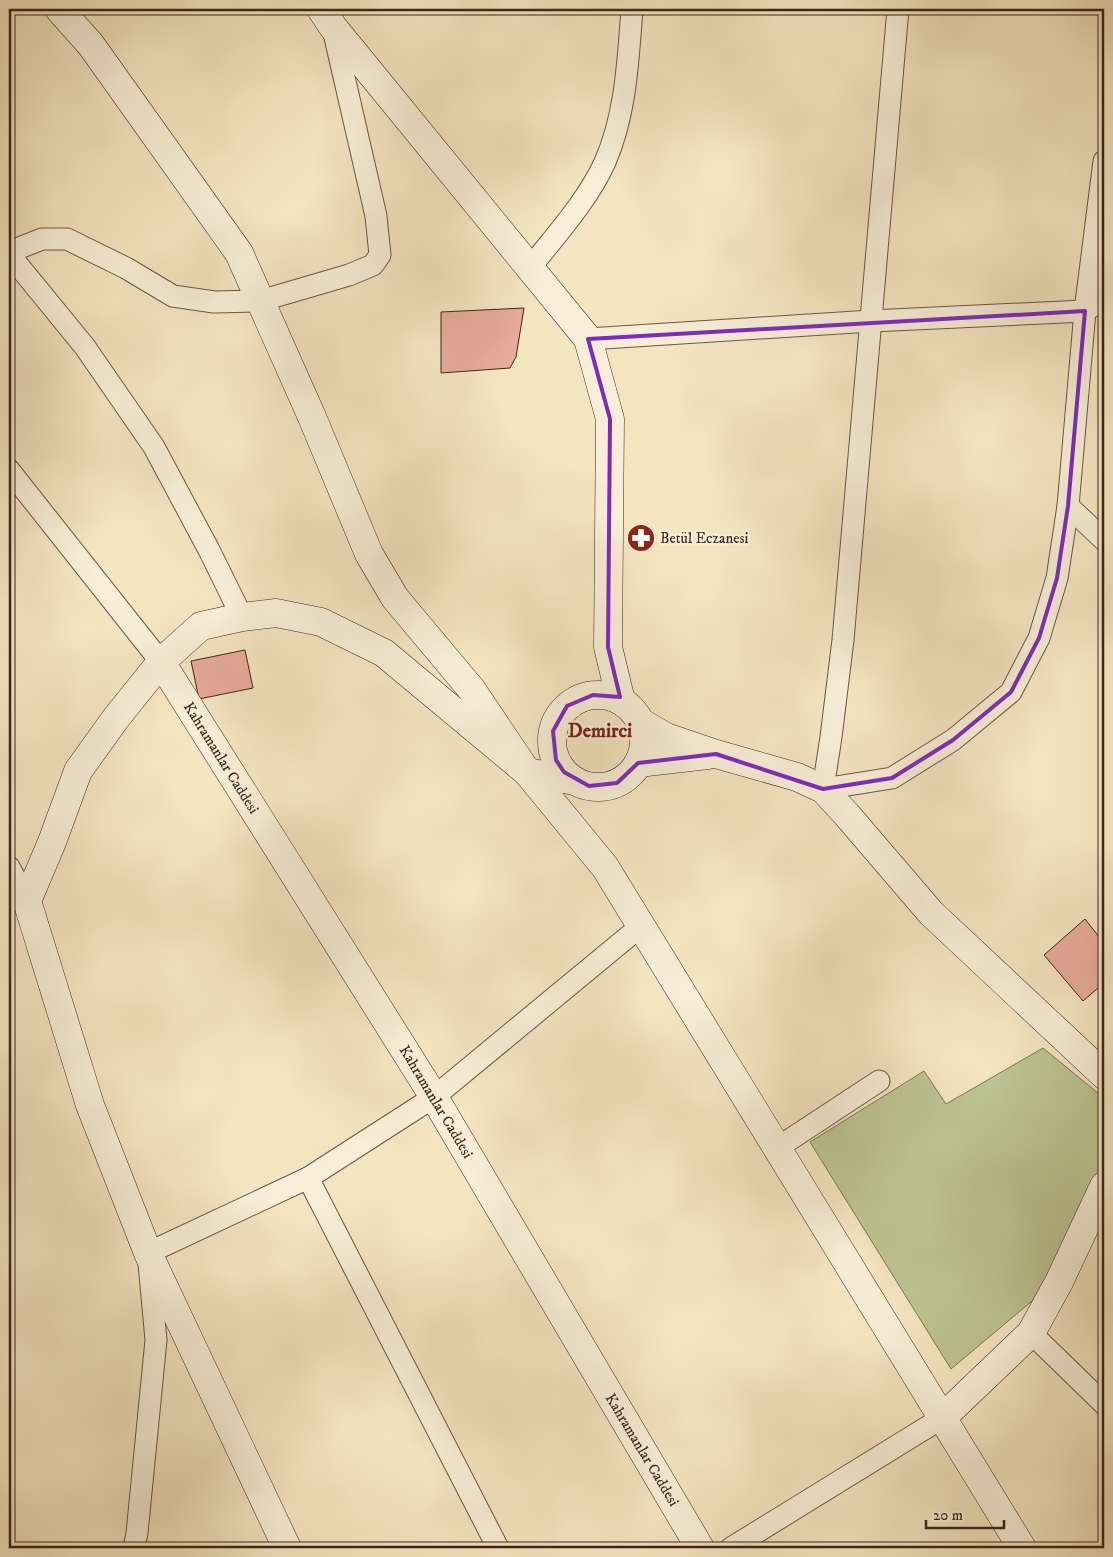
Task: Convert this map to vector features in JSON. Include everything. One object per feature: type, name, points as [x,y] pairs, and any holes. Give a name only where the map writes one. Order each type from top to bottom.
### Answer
[{"type":"street","points":[[59,9],[91,45],[239,253],[312,417],[369,554],[395,598],[472,690],[527,772],[606,867],[1022,1548]]},
{"type":"street","points":[[530,268],[583,200],[604,163],[618,122],[627,78],[632,9]]},
{"type":"street","points":[[822,789],[831,737],[843,640],[898,9]]},
{"type":"street","points":[[242,617],[154,447],[85,347],[9,253],[42,239],[68,239],[126,268],[173,296],[214,302],[260,301],[349,275],[373,265],[380,255],[376,216],[329,15]]},
{"type":"street","points":[[329,15],[588,339],[610,419],[608,647],[621,701]]},
{"type":"street","points":[[822,789],[892,778],[953,740],[1011,692],[1038,638],[1057,578],[1068,506],[1085,311],[1104,161]]},
{"type":"street","points":[[588,339],[872,321],[1085,311],[1104,298]]},
{"type":"street","points":[[9,470],[161,662]]},
{"type":"street","points":[[1068,506],[1104,540]]},
{"type":"street","points":[[27,901],[52,842],[78,771],[116,718],[161,662],[200,626],[242,617],[276,613],[321,622],[384,653],[527,772],[575,781],[589,786],[603,787],[617,783],[629,775],[638,763],[643,750],[644,736],[640,722],[632,710],[621,701],[608,696],[593,695],[579,699],[567,706],[558,718],[553,731],[552,746],[556,760],[564,772],[575,781]]},
{"type":"street","name":"Kahramanlar Caddesi","points":[[161,662],[434,1097],[700,1548]]},
{"type":"street","points":[[640,722],[666,737],[716,754],[797,777],[822,789],[848,815],[931,913],[1104,1075]]},
{"type":"street","points":[[638,763],[716,754]]},
{"type":"street","points":[[9,867],[27,901],[90,1105],[148,1253],[287,1548]]},
{"type":"street","points":[[148,1253],[308,1178],[434,1097],[641,926]]},
{"type":"street","points":[[777,1148],[879,1081]]},
{"type":"street","points":[[308,1178],[498,1548]]},
{"type":"street","points":[[731,1548],[942,1418],[1031,1333],[1059,1282],[1104,1186]]},
{"type":"street","points":[[134,1548],[149,1425],[156,1340],[148,1253]]},
{"type":"street","points":[[1031,1333],[1104,1404]]},
{"type":"highlighted area","points":[[1085,311],[1068,506],[1057,578],[1039,638],[1011,692],[953,740],[892,778],[823,789],[716,754],[638,763],[617,783],[589,786],[564,772],[556,760],[553,731],[567,706],[593,695],[620,697],[608,647],[610,419],[588,339]]},
{"type":"green space","points":[[1043,1048],[1104,1098],[1104,1166],[1038,1296],[951,1369],[810,1142],[924,1071],[946,1104]]},
{"type":"building","points":[[524,308],[516,357],[510,368],[441,373],[441,312]]},
{"type":"building","points":[[245,650],[253,688],[199,699],[191,661]]},
{"type":"building","points":[[1085,919],[1104,943],[1104,983],[1083,1001],[1044,955]]},
{"type":"place","name":"Betül Eczanesi","points":[[641,538]]},
{"type":"district","name":"Demirci","points":[[600,731]]}]
